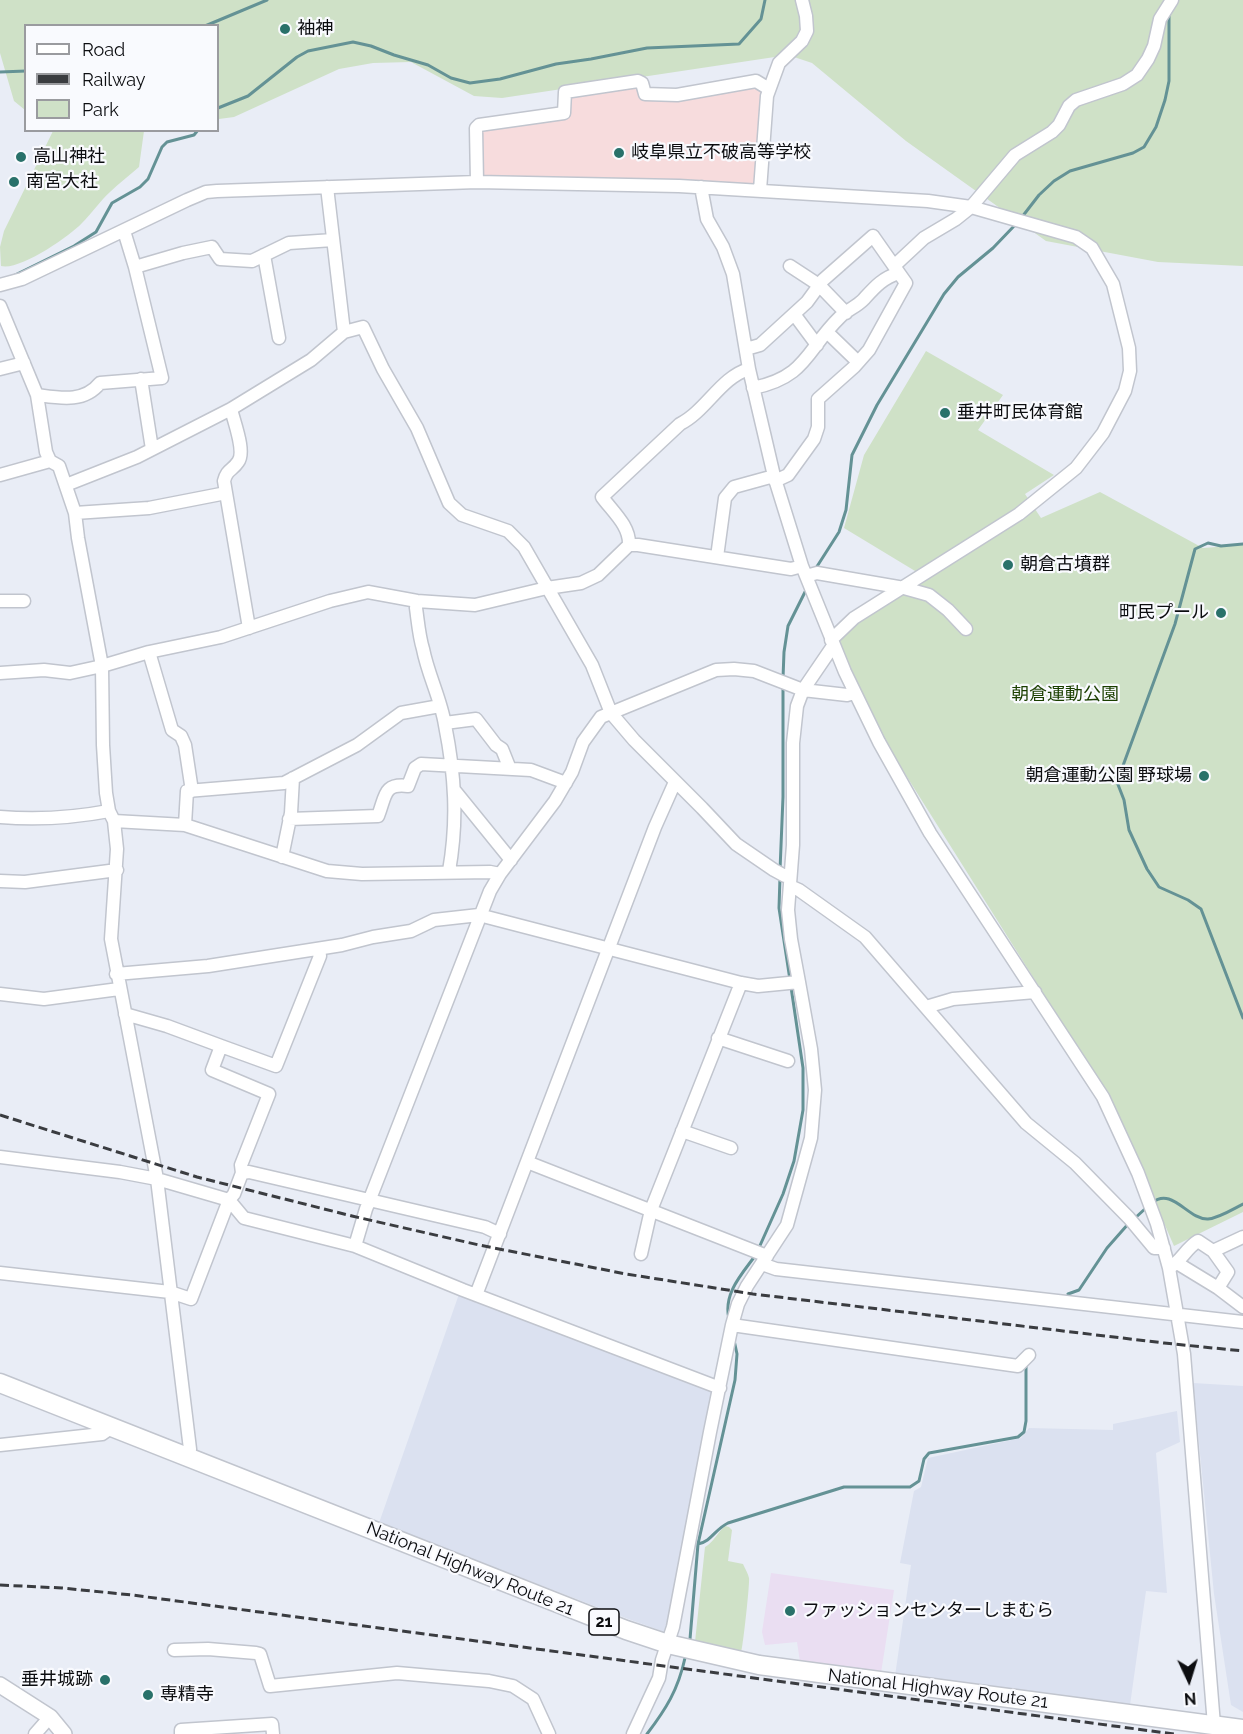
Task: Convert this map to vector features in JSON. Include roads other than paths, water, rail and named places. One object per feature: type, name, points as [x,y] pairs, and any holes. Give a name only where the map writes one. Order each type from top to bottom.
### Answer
[{"type":"highway","name":"National Highway Route 21","points":[[0,1383],[626,1630],[668,1644],[759,1665],[1243,1729]]},
{"type":"main road","points":[[0,1686],[50,1717],[64,1734]]},
{"type":"street","points":[[760,190],[767,96],[779,63],[802,42],[807,31],[802,0]]},
{"type":"street","points":[[753,388],[773,384],[790,375],[846,313],[890,275],[924,238],[971,207],[1015,154],[1044,139],[1052,132],[1059,125],[1069,106],[1076,100],[1123,84],[1137,75],[1154,46],[1160,19],[1172,0]]},
{"type":"street","points":[[477,182],[476,128],[479,125],[564,113],[565,92],[638,81],[642,83],[645,94],[677,95],[756,81],[769,89]]},
{"type":"street","points":[[0,285],[22,279],[206,192],[477,182],[701,187],[928,201],[971,207],[1076,237],[1092,248],[1113,284],[1129,348],[1130,371],[1125,392],[1103,433],[1076,468],[1020,514],[854,618],[832,643],[803,690],[797,706],[793,743],[793,827],[785,877],[791,939],[792,983],[811,1049],[815,1090],[815,1112],[811,1138],[787,1224],[738,1304],[668,1644],[659,1678],[633,1734]]},
{"type":"street","points":[[701,187],[707,219],[723,247],[733,273],[749,369],[775,478],[804,571],[832,643],[854,693],[930,833],[1103,1097],[1138,1173],[1164,1248],[1173,1265],[1184,1354],[1214,1725]]},
{"type":"street","points":[[327,188],[344,332]]},
{"type":"street","points":[[37,395],[66,399],[93,392],[100,383],[162,378],[124,231]]},
{"type":"street","points":[[717,557],[725,498],[734,487],[788,475],[814,439],[818,427],[816,408],[818,399],[869,350],[906,283],[873,236],[819,285],[807,302],[760,345],[746,349]]},
{"type":"street","points":[[135,267],[212,247],[220,259],[252,261],[289,243],[333,240]]},
{"type":"street","points":[[264,255],[279,338]]},
{"type":"street","points":[[790,266],[819,285],[846,313]]},
{"type":"street","points":[[0,306],[37,395],[46,452],[50,461],[59,466],[75,513],[102,666],[103,745],[117,849],[111,939],[157,1179],[190,1449],[189,1458]]},
{"type":"street","points":[[794,314],[818,345]]},
{"type":"street","points":[[66,486],[108,470],[231,409],[311,360],[344,332],[363,327],[383,369],[417,428],[449,503],[462,515],[508,531],[524,547],[592,665],[611,713],[634,740],[736,844],[785,877],[799,890],[865,937],[1026,1123],[1075,1163],[1129,1218],[1154,1248],[1164,1248]]},
{"type":"street","points":[[828,333],[858,362]]},
{"type":"street","points":[[0,369],[24,363]]},
{"type":"street","points":[[629,545],[629,536],[622,522],[602,497],[680,424],[690,419],[738,372],[749,369]]},
{"type":"street","points":[[141,379],[152,449]]},
{"type":"street","points":[[231,409],[242,452],[239,461],[226,472],[224,482],[249,628]]},
{"type":"street","points":[[0,475],[50,461]]},
{"type":"street","points":[[75,513],[149,508],[226,493]]},
{"type":"street","points":[[0,673],[44,670],[70,673],[102,666],[149,652],[221,637],[330,601],[368,592],[417,601],[475,605],[547,588],[581,583],[598,575],[629,545],[638,544],[904,588],[929,595],[948,610],[966,629]]},
{"type":"street","points":[[0,601],[24,601]]},
{"type":"street","points":[[417,601],[416,608],[423,650],[445,723],[453,767],[455,822],[449,871]]},
{"type":"street","points":[[149,652],[172,730],[180,735],[185,745],[192,791]]},
{"type":"street","points":[[355,1246],[370,1199],[490,891],[566,783],[583,742],[601,717],[716,670],[754,671],[803,690],[847,695],[854,693]]},
{"type":"street","points":[[185,825],[188,791],[284,783],[357,745],[401,712],[440,706]]},
{"type":"street","points":[[445,723],[476,719],[496,746],[502,749],[510,769]]},
{"type":"street","points":[[289,819],[378,816],[388,789],[394,784],[408,786],[415,768],[422,764],[531,770],[566,783]]},
{"type":"street","points":[[282,857],[293,778]]},
{"type":"street","points":[[476,1295],[655,827],[675,782]]},
{"type":"street","points":[[455,791],[511,860]]},
{"type":"street","points":[[0,817],[34,820],[111,816],[185,825],[327,871],[362,874],[449,871],[500,874]]},
{"type":"street","points":[[0,881],[25,882],[117,870]]},
{"type":"street","points":[[116,974],[208,966],[319,949],[411,931],[434,920],[479,915],[741,983],[758,986],[792,983]]},
{"type":"street","points":[[125,1014],[167,1026],[276,1066],[320,956],[319,949]]},
{"type":"street","points":[[641,1254],[651,1210],[741,983]]},
{"type":"street","points":[[0,994],[44,999],[119,989]]},
{"type":"street","points":[[926,1007],[953,999],[1035,992]]},
{"type":"street","points":[[718,1038],[788,1061]]},
{"type":"street","points":[[0,1273],[170,1292],[191,1299],[229,1200],[234,1194],[242,1173],[241,1165],[269,1094],[212,1070],[222,1046]]},
{"type":"street","points":[[682,1131],[731,1148]]},
{"type":"street","points":[[0,1157],[120,1172],[157,1179],[229,1200],[244,1218],[355,1246],[720,1388]]},
{"type":"street","points":[[527,1162],[651,1210],[765,1260],[776,1269],[1243,1322]]},
{"type":"street","points":[[242,1173],[249,1172],[370,1199],[485,1227],[500,1234]]},
{"type":"street","points":[[1213,1251],[1243,1238]]},
{"type":"street","points":[[1173,1265],[1189,1246],[1198,1240],[1213,1251],[1228,1272],[1218,1288]]},
{"type":"street","points":[[1173,1265],[1218,1288],[1243,1307]]},
{"type":"street","points":[[732,1325],[1018,1366],[1029,1355]]},
{"type":"street","points":[[0,1445],[102,1434],[112,1427]]},
{"type":"street","points":[[174,1650],[207,1649],[260,1654],[270,1686],[397,1673],[513,1686],[534,1699],[549,1734]]},
{"type":"street","points":[[35,1734],[50,1717]]},
{"type":"street","points":[[181,1734],[182,1730],[272,1724],[273,1734]]},
{"type":"waterway","points":[[210,24],[267,0]]},
{"type":"waterway","points":[[219,108],[248,96],[297,57],[308,51],[353,42],[428,65],[451,78],[470,83],[500,79],[556,64],[647,48],[739,44],[761,19],[765,0]]},
{"type":"waterway","points":[[1022,217],[1039,195],[1054,181],[1070,171],[1133,153],[1144,147],[1156,127],[1169,81],[1169,13]]},
{"type":"waterway","points":[[0,72],[24,71]]},
{"type":"waterway","points":[[13,276],[74,246],[96,232],[112,203],[140,187],[148,179],[162,147],[167,142],[194,135],[196,132]]},
{"type":"waterway","points":[[816,568],[839,532],[846,510],[852,455],[877,405],[944,294],[958,277],[993,248],[1016,224]]},
{"type":"waterway","points":[[1243,544],[1221,546],[1208,543],[1195,549],[1175,624],[1117,782],[1124,800],[1129,830],[1147,869],[1159,887],[1188,900],[1201,909],[1243,1018]]},
{"type":"waterway","points":[[783,678],[788,626],[807,588]]},
{"type":"waterway","points":[[780,870],[783,797],[783,685]]},
{"type":"waterway","points":[[780,877],[779,908],[790,980]]},
{"type":"waterway","points":[[758,1250],[783,1194],[794,1161],[803,1110],[803,1068],[791,987]]},
{"type":"waterway","points":[[1152,1203],[1166,1198],[1194,1215],[1208,1219],[1243,1204]]},
{"type":"waterway","points":[[1134,1219],[1147,1207]]},
{"type":"waterway","points":[[1068,1294],[1079,1290],[1107,1248],[1129,1223]]},
{"type":"waterway","points":[[729,1319],[729,1301],[734,1285],[755,1256]]},
{"type":"waterway","points":[[690,1639],[698,1544],[735,1380],[737,1354],[734,1340]]},
{"type":"waterway","points":[[698,1544],[707,1540],[728,1523],[844,1487],[910,1487],[919,1481],[924,1459],[929,1453],[1018,1437],[1024,1432],[1026,1421],[1026,1366]]},
{"type":"waterway","points":[[647,1734],[670,1699],[679,1680],[685,1658]]},
{"type":"railway","points":[[0,1115],[197,1177],[479,1245],[626,1274],[753,1294],[1243,1351]]},
{"type":"railway","points":[[0,1585],[132,1595],[1174,1734]]},
{"type":"place","name":"袖神","points":[[285,29]]},
{"type":"place","name":"岐阜県立不破高等学校","points":[[619,153]]},
{"type":"place","name":"高山神社","points":[[21,157]]},
{"type":"place","name":"南宮大社","points":[[14,182]]},
{"type":"place","name":"垂井町民体育館","points":[[945,413]]},
{"type":"place","name":"朝倉古墳群","points":[[1008,565]]},
{"type":"place","name":"町民プール","points":[[1221,613]]},
{"type":"place","name":"朝倉運動公園 野球場","points":[[1204,776]]},
{"type":"place","name":"ファッションセンターしまむら","points":[[790,1611]]},
{"type":"place","name":"垂井城跡","points":[[105,1680]]},
{"type":"place","name":"専精寺","points":[[148,1695]]},
{"type":"park label","name":"朝倉運動公園","points":[[1065,695]]}]
